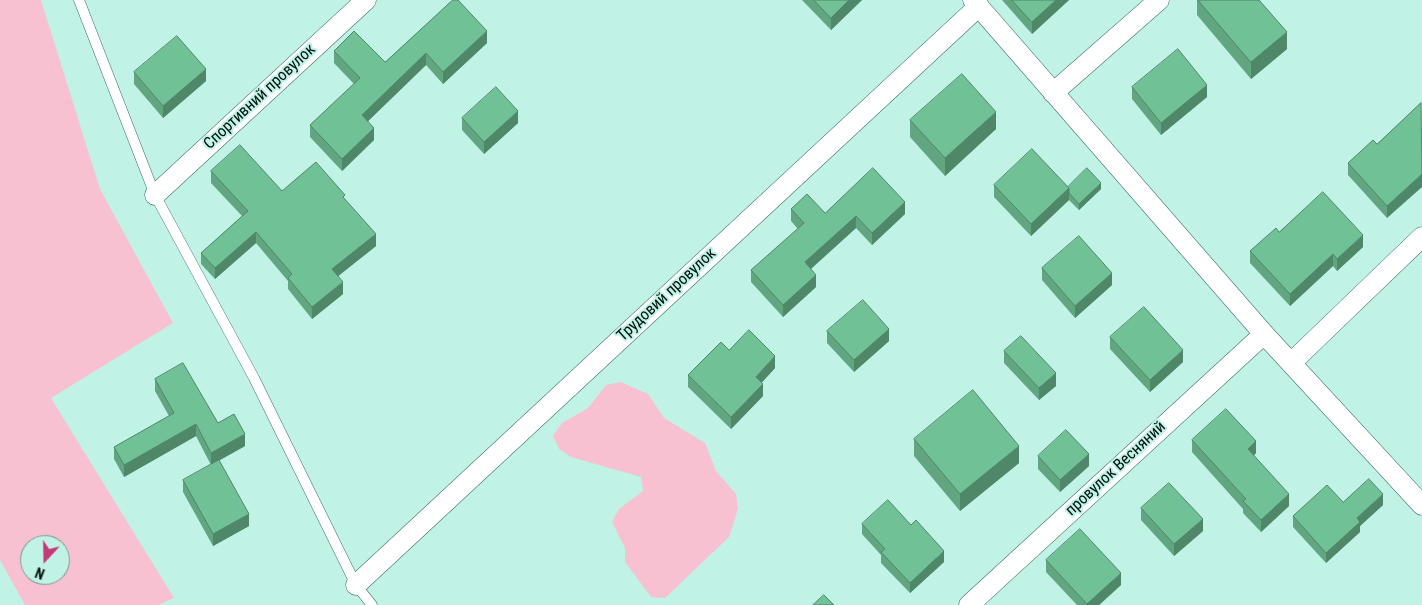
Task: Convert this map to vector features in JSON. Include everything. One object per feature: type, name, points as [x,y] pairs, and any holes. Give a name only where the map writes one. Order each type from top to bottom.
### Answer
[{"type":"street","name":"Спортивний провулок","points":[[155,195],[366,0]]},
{"type":"street","points":[[1053,93],[1159,0]]},
{"type":"street","points":[[976,3],[1264,334],[1422,505]]},
{"type":"street","name":"Трудовий провулок","points":[[356,585],[976,3]]},
{"type":"street","points":[[1291,363],[1422,237]]},
{"type":"street","name":"провулок Весняний","points":[[969,605],[1264,334]]},
{"type":"lane","points":[[79,0],[155,195],[254,378],[356,585],[372,605]]},
{"type":"shaded area","points":[[0,0],[41,0],[100,189],[173,323],[51,398],[174,598],[158,605],[25,605],[0,560]]},
{"type":"shaded area","points":[[621,382],[648,394],[664,418],[705,443],[716,471],[736,494],[738,509],[729,537],[665,598],[651,597],[625,562],[625,548],[612,522],[619,509],[643,491],[641,477],[571,457],[559,449],[553,436],[562,423],[588,408],[606,385]]},
{"type":"building","points":[[453,0],[458,0],[487,31],[443,72],[426,53],[362,115],[374,128],[342,159],[310,125],[360,78],[334,51],[354,31],[385,62]]},
{"type":"building","points":[[814,0],[849,0],[831,18]]},
{"type":"building","points":[[1012,0],[1056,0],[1032,22]]},
{"type":"building","points":[[1198,0],[1259,0],[1287,32],[1251,62]]},
{"type":"building","points":[[177,36],[206,69],[163,106],[134,72]]},
{"type":"building","points":[[1178,49],[1207,85],[1161,123],[1132,87]]},
{"type":"building","points":[[962,74],[996,112],[945,158],[910,120]]},
{"type":"building","points":[[496,87],[518,111],[484,142],[462,118]]},
{"type":"building","points":[[1421,103],[1422,174],[1387,206],[1348,163],[1373,140],[1377,144]]},
{"type":"building","points":[[240,145],[282,191],[316,162],[345,195],[343,197],[376,234],[332,269],[343,282],[312,307],[288,278],[292,274],[256,232],[215,268],[201,253],[248,211],[211,171]]},
{"type":"building","points":[[1032,149],[1069,188],[1031,224],[994,185]]},
{"type":"building","points":[[873,168],[905,202],[872,233],[856,216],[805,262],[816,275],[783,305],[751,270],[804,223],[791,209],[807,194],[825,213]]},
{"type":"building","points":[[1087,168],[1101,183],[1079,204],[1069,193],[1068,187]]},
{"type":"building","points":[[1323,192],[1363,235],[1337,259],[1333,254],[1290,294],[1250,251],[1276,228],[1279,232]]},
{"type":"building","points":[[1079,236],[1112,273],[1075,306],[1042,268]]},
{"type":"building","points":[[863,300],[889,329],[854,360],[827,331]]},
{"type":"building","points":[[1144,307],[1183,350],[1150,380],[1110,337]]},
{"type":"building","points":[[749,330],[775,356],[756,377],[763,384],[731,417],[688,375],[721,342],[729,350]]},
{"type":"building","points":[[1021,336],[1056,373],[1039,388],[1004,351]]},
{"type":"building","points":[[183,363],[218,423],[234,414],[245,434],[211,453],[196,424],[124,465],[114,447],[174,413],[155,379]]},
{"type":"building","points":[[973,390],[1019,446],[960,494],[914,439]]},
{"type":"building","points":[[1226,409],[1256,441],[1248,449],[1289,494],[1261,520],[1243,501],[1246,499],[1192,440]]},
{"type":"building","points":[[1066,430],[1089,454],[1060,480],[1038,456]]},
{"type":"building","points":[[219,460],[249,514],[213,534],[183,480]]},
{"type":"building","points":[[1369,479],[1383,494],[1357,518],[1360,522],[1326,553],[1293,516],[1327,485],[1343,502]]},
{"type":"building","points":[[1169,483],[1203,519],[1174,544],[1141,508]]},
{"type":"building","points":[[888,500],[911,525],[916,520],[944,551],[910,583],[881,552],[885,549],[862,524]]},
{"type":"building","points":[[1080,529],[1121,573],[1087,604],[1046,560]]},
{"type":"building","points":[[824,595],[834,605],[813,605]]}]
